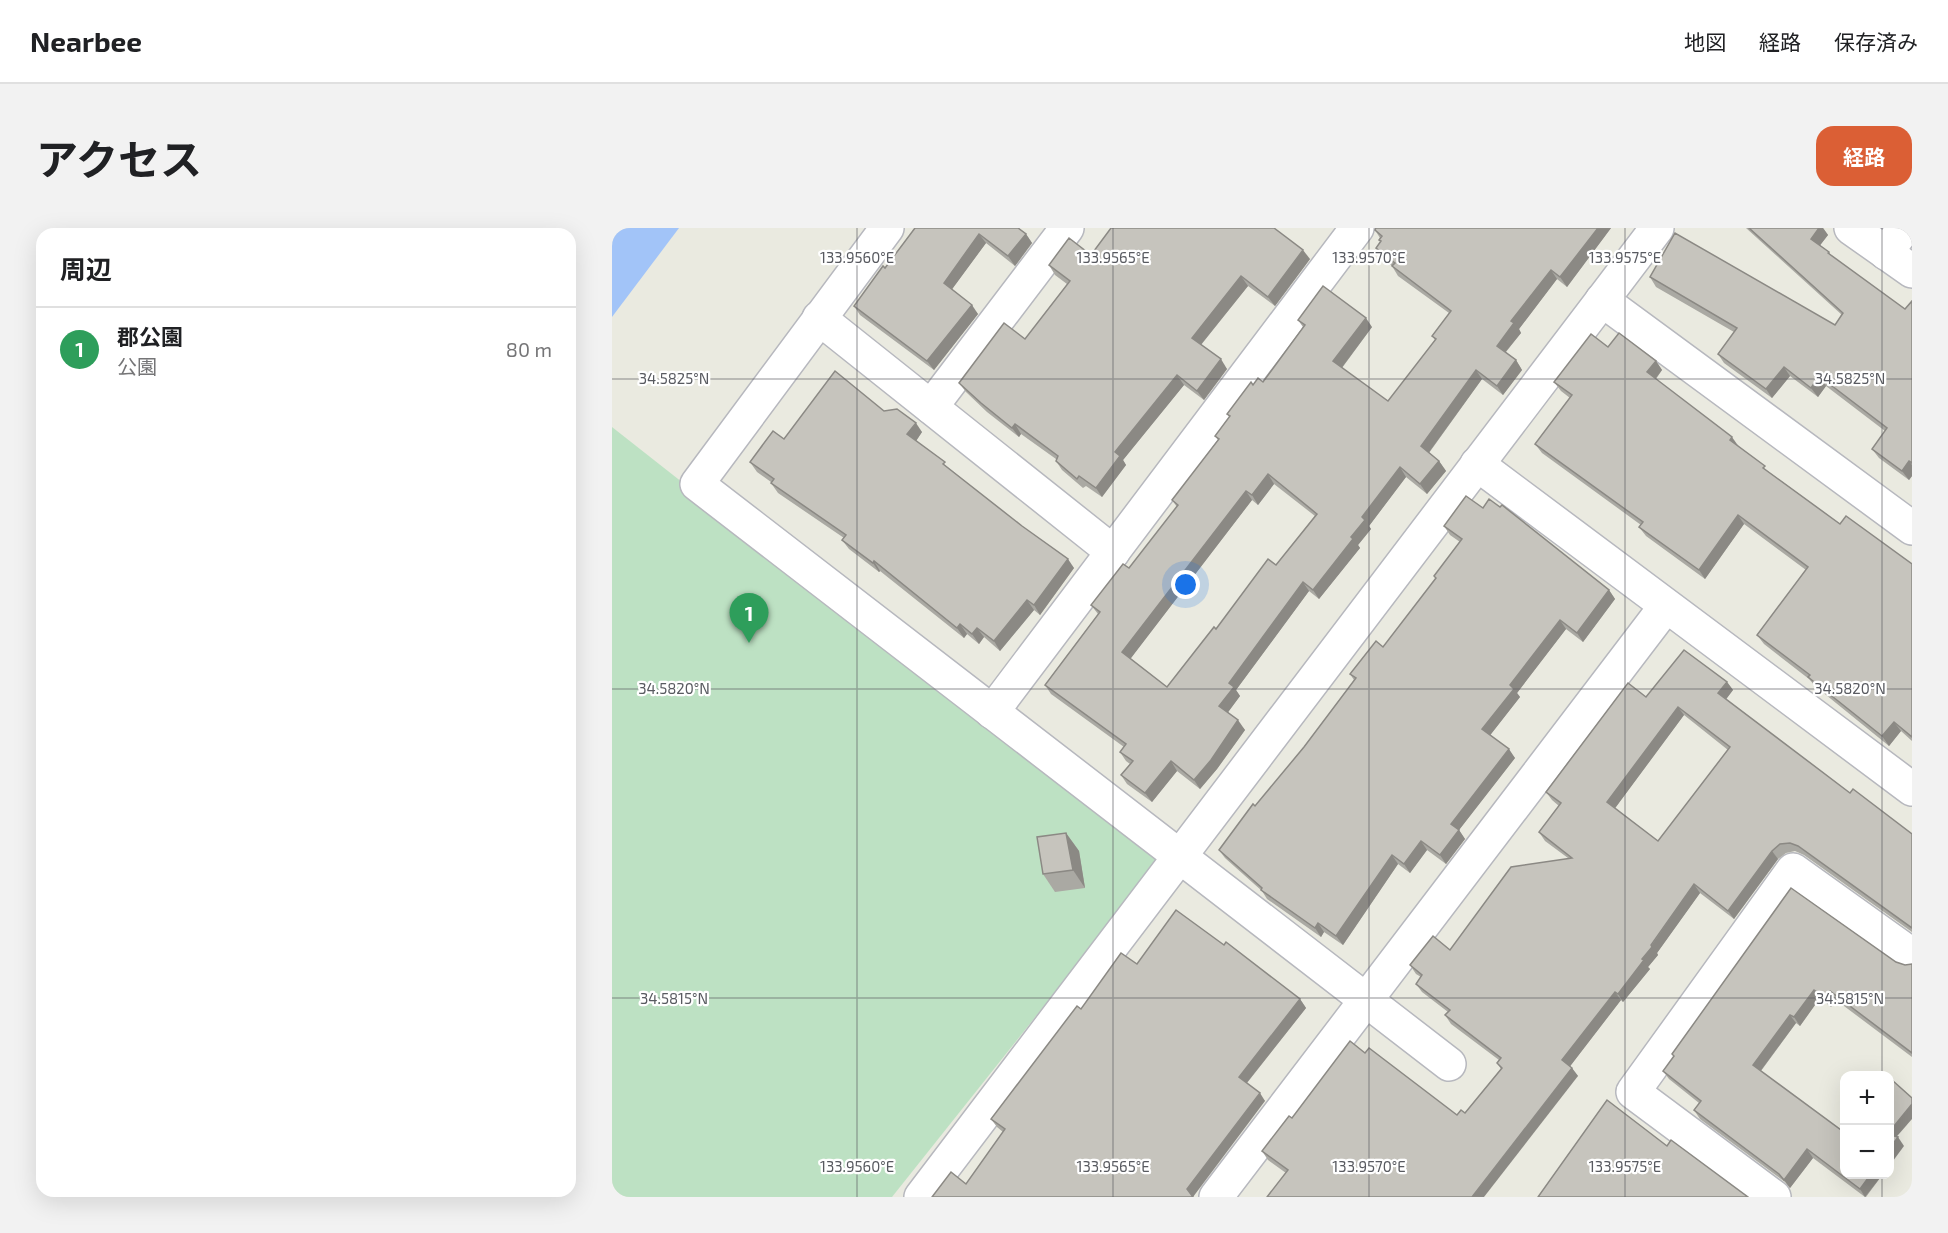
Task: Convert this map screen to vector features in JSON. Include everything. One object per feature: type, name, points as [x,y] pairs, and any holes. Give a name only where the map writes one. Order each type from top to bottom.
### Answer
[{"type":"street","points":[[887,228],[697,484],[1449,1064]]},
{"type":"street","points":[[931,407],[1067,228]]},
{"type":"street","points":[[992,712],[1357,228]]},
{"type":"street","points":[[921,1197],[1657,228]]},
{"type":"street","points":[[1851,228],[1895,240],[1912,272]]},
{"type":"street","points":[[1602,300],[1912,528]]},
{"type":"street","points":[[819,318],[1113,552]]},
{"type":"street","points":[[1477,465],[1912,789]]},
{"type":"street","points":[[1216,1197],[1666,606]]},
{"type":"street","points":[[1774,1197],[1633,1092],[1793,870],[1912,955]]},
{"type":"green space","points":[[612,427],[1161,859],[892,1197],[612,1197]]},
{"type":"water","points":[[612,228],[679,228],[612,317]]},
{"type":"building","points":[[915,228],[1018,228],[1026,234],[1008,256],[979,234],[944,283],[972,305],[927,361],[854,306]]},
{"type":"building","points":[[1111,228],[1274,228],[1303,250],[1268,297],[1241,276],[1192,338],[1221,359],[1197,391],[1177,375],[1115,452],[1120,456],[1096,488],[1079,476],[1077,479],[1056,461],[1058,456],[1015,424],[1012,428],[959,383],[1004,323],[1025,339],[1070,281],[1049,265],[1069,238],[1091,255]]},
{"type":"building","points":[[1376,228],[1598,228],[1560,277],[1551,270],[1511,321],[1514,323],[1497,346],[1516,360],[1497,386],[1476,370],[1421,446],[1439,461],[1420,484],[1400,467],[1362,517],[1365,520],[1351,537],[1353,539],[1313,590],[1303,582],[1229,683],[1234,687],[1219,706],[1238,720],[1211,760],[1194,780],[1171,761],[1145,793],[1121,775],[1133,761],[1120,752],[1126,744],[1045,685],[1100,612],[1091,605],[1123,564],[1129,568],[1178,505],[1172,500],[1219,439],[1215,436],[1230,416],[1227,414],[1251,382],[1253,385],[1258,378],[1263,382],[1305,325],[1298,320],[1323,286],[1366,318],[1333,361],[1388,401],[1436,339],[1432,336],[1451,311],[1392,266],[1395,263],[1376,248],[1382,236],[1375,230]],"holes":[[[1268,474],[1317,514],[1276,565],[1268,559],[1216,629],[1214,627],[1167,687],[1122,652],[1246,491],[1252,495]]]},
{"type":"building","points":[[1749,228],[1819,228],[1811,239],[1828,253],[1905,309],[1912,301],[1912,463],[1909,461],[1902,471],[1872,449],[1887,428],[1819,376],[1811,388],[1784,367],[1766,389],[1718,354],[1737,328],[1650,277],[1675,233],[1835,325],[1843,313]]},
{"type":"building","points":[[1619,333],[1656,361],[1647,372],[1732,437],[1730,440],[1765,466],[1763,468],[1840,524],[1846,516],[1912,564],[1912,737],[1894,722],[1882,736],[1808,677],[1810,675],[1757,635],[1808,567],[1738,515],[1699,570],[1639,527],[1643,522],[1535,444],[1572,395],[1554,382],[1591,334],[1608,347]]},
{"type":"building","points":[[835,371],[884,411],[897,409],[916,423],[907,434],[945,462],[943,464],[1022,526],[1068,559],[1034,605],[1027,600],[994,641],[977,628],[972,634],[960,624],[957,628],[874,561],[873,563],[842,540],[846,535],[771,483],[774,479],[750,462],[773,431],[784,439]]},
{"type":"building","points":[[1466,496],[1483,508],[1489,499],[1500,507],[1502,505],[1609,590],[1577,633],[1560,620],[1510,685],[1514,689],[1482,729],[1509,749],[1451,824],[1459,830],[1440,855],[1421,841],[1404,864],[1392,855],[1336,936],[1318,923],[1315,928],[1261,890],[1262,888],[1219,850],[1253,804],[1255,806],[1304,747],[1356,678],[1350,674],[1376,641],[1383,647],[1436,578],[1434,576],[1462,539],[1444,526]]},
{"type":"building","points":[[1684,650],[1727,682],[1718,693],[1850,793],[1853,789],[1912,834],[1912,928],[1798,846],[1790,843],[1780,844],[1772,851],[1728,911],[1694,884],[1651,945],[1652,947],[1642,959],[1644,960],[1618,994],[1615,992],[1562,1060],[1572,1068],[1472,1197],[1267,1197],[1288,1170],[1262,1151],[1289,1116],[1292,1118],[1350,1041],[1365,1053],[1369,1048],[1457,1115],[1461,1110],[1465,1113],[1502,1068],[1497,1063],[1501,1058],[1445,1015],[1450,1010],[1416,984],[1422,975],[1410,965],[1433,936],[1450,950],[1511,867],[1572,858],[1539,832],[1561,803],[1546,792],[1628,683],[1646,697]],"holes":[[[1678,707],[1730,747],[1658,841],[1607,802]]]},
{"type":"building","points":[[1066,833],[1073,870],[1043,874],[1037,837]]},
{"type":"building","points":[[1791,888],[1896,962],[1905,965],[1912,964],[1912,1053],[1830,991],[1825,998],[1814,990],[1794,1017],[1790,1015],[1753,1065],[1840,1129],[1840,1174],[1807,1149],[1784,1180],[1694,1110],[1701,1101],[1663,1071],[1674,1056],[1672,1054]]},
{"type":"building","points":[[1176,910],[1224,945],[1226,942],[1300,999],[1239,1077],[1260,1093],[1187,1189],[1193,1197],[932,1197],[951,1172],[966,1184],[1005,1129],[991,1119],[1077,1006],[1081,1009],[1121,953],[1137,964]]},
{"type":"building","points":[[1894,1082],[1912,1098],[1912,1104],[1894,1126]]},
{"type":"building","points":[[1607,1100],[1667,1146],[1671,1140],[1748,1197],[1538,1197]]},
{"type":"building","points":[[1847,1179],[1867,1179],[1860,1189]]},
{"type":"place","name":"郡公園","points":[[749,643]]}]
